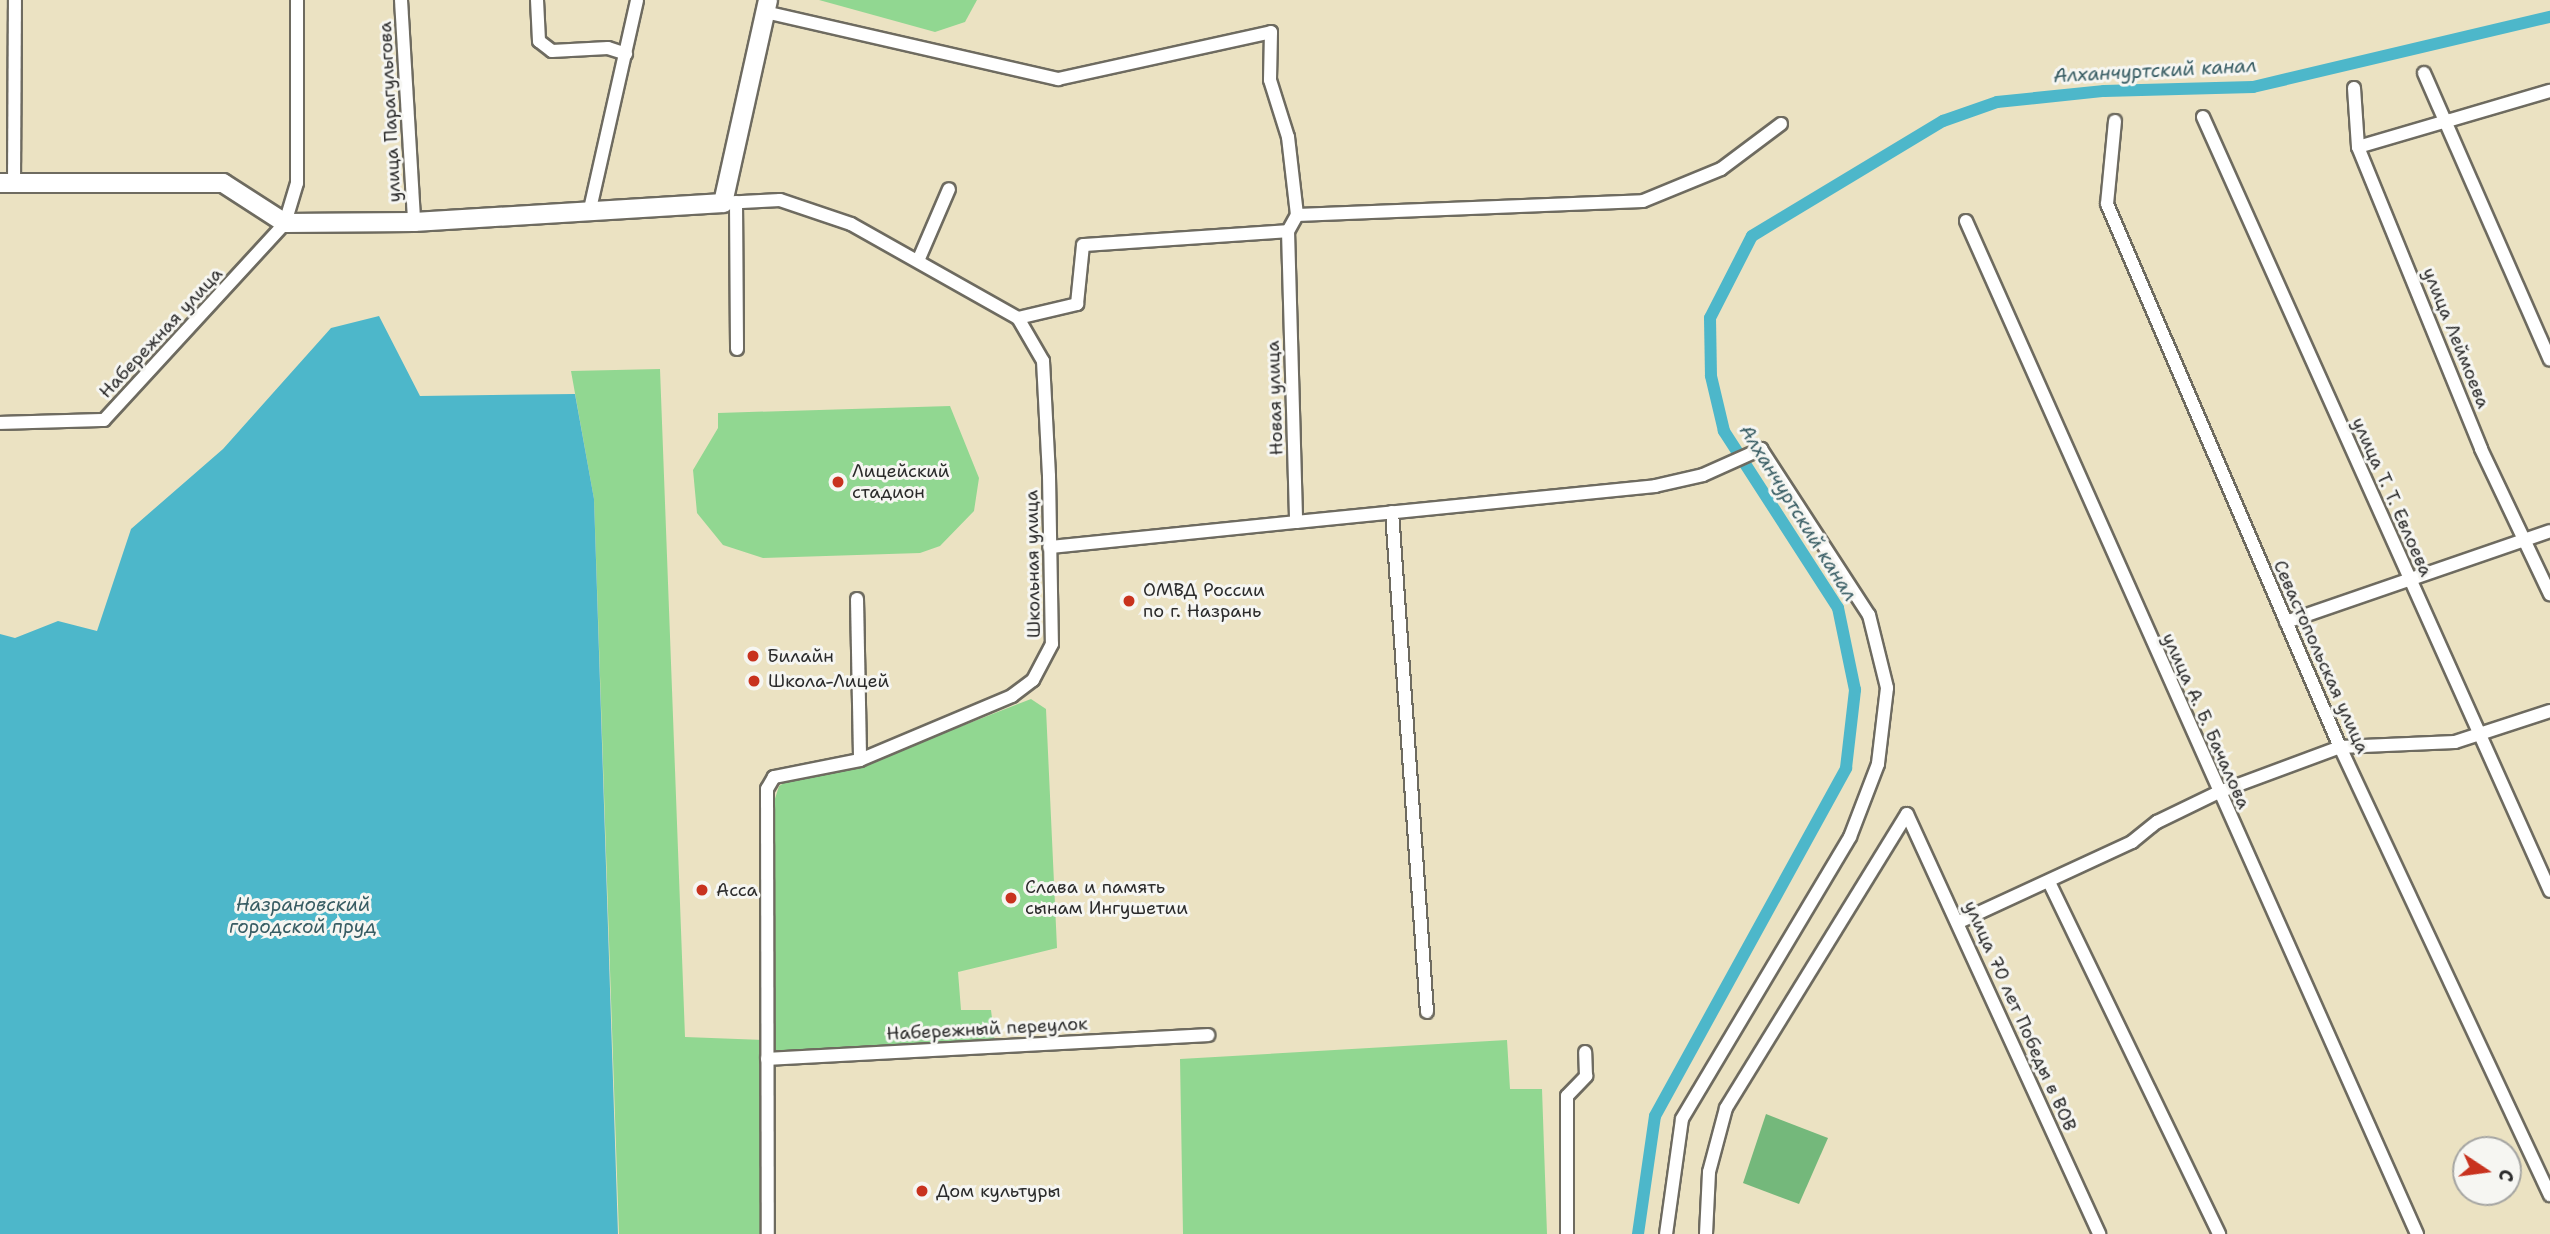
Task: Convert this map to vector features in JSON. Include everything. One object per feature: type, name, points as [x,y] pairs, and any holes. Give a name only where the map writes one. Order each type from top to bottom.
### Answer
[{"type":"street","points":[[15,0],[14,111],[7,183],[223,183],[285,223],[414,222],[730,202],[792,204],[852,224],[1018,318],[1077,304],[1083,245],[1288,231],[1297,215],[1288,138],[1270,80],[1271,32],[1058,79],[767,6],[730,202],[737,349]]},
{"type":"street","points":[[285,223],[297,183],[298,0]]},
{"type":"street","name":"улица Парагульгова","points":[[401,0],[414,222]]},
{"type":"street","points":[[537,0],[539,41],[552,51],[608,48],[626,54]]},
{"type":"street","points":[[590,209],[637,0]]},
{"type":"street","points":[[2424,72],[2550,360]]},
{"type":"street","name":"улица Леймоева","points":[[2354,88],[2358,147],[2550,594]]},
{"type":"street","points":[[2358,147],[2444,119],[2550,91]]},
{"type":"street","points":[[0,110],[14,111]]},
{"type":"street","name":"улица Т. Т. Евлоева","points":[[2203,117],[2550,891]]},
{"type":"street","name":"Севастопольская улица","points":[[2115,121],[2107,204],[2340,747],[2550,1195]]},
{"type":"street","points":[[1297,215],[1643,201],[1721,169],[1781,124]]},
{"type":"street","points":[[918,261],[949,189]]},
{"type":"street","name":"улица А. Б. Бачалова","points":[[1966,221],[2417,1234]]},
{"type":"street","name":"Набережная улица","points":[[0,423],[104,420],[285,223]]},
{"type":"street","name":"Новая улица","points":[[1288,231],[1296,522]]},
{"type":"street","name":"Школьная улица","points":[[768,1234],[767,789],[774,777],[860,760],[1012,696],[1033,680],[1052,644],[1043,361],[1018,318]]},
{"type":"street","points":[[1049,547],[1655,486],[1733,463],[1761,449],[1869,615],[1887,688],[1878,764],[1850,837],[1682,1119],[1667,1234]]},
{"type":"street","points":[[1392,512],[1427,1012]]},
{"type":"street","points":[[2287,622],[2550,531]]},
{"type":"street","points":[[857,599],[860,760]]},
{"type":"street","points":[[1959,922],[2049,882],[2219,792],[2340,747],[2455,742],[2550,711]]},
{"type":"street","name":"улица 70 лет Победы в ВОВ","points":[[1706,1234],[1709,1172],[1726,1108],[1907,814],[1959,922],[2099,1234]]},
{"type":"street","points":[[2049,882],[2219,1234]]},
{"type":"street","name":"Набережный переулок","points":[[767,1059],[1208,1035]]},
{"type":"street","points":[[1567,1234],[1567,1096],[1586,1076],[1585,1052]]},
{"type":"green space","points":[[819,0],[977,0],[965,22],[935,32]]},
{"type":"green space","points":[[660,369],[685,1037],[767,1040],[768,1234],[619,1234],[594,499],[571,371]]},
{"type":"green space","points":[[950,406],[979,478],[974,511],[940,546],[920,553],[763,558],[723,545],[697,513],[693,470],[718,428],[718,413]]},
{"type":"green space","points":[[1031,699],[1046,709],[1057,948],[958,972],[961,1010],[991,1010],[995,1043],[775,1053],[773,805],[779,786],[796,776],[857,767]]},
{"type":"green space","points":[[1507,1040],[1510,1089],[1542,1089],[1547,1234],[1183,1234],[1180,1059]]},
{"type":"green space","points":[[1766,1114],[1828,1138],[1799,1204],[1743,1183]]},
{"type":"water","name":"Назрановский городской пруд","points":[[379,316],[420,396],[575,394],[594,499],[618,1234],[0,1234],[0,634],[15,638],[58,621],[97,631],[131,529],[223,449],[331,328]]},
{"type":"waterway","name":"Алханчуртский канал","points":[[1638,1234],[1655,1116],[1846,768],[1855,690],[1838,608],[1724,431],[1711,376],[1710,318],[1752,236],[1943,121],[1997,102],[2104,91],[2253,87],[2550,17]]},
{"type":"place","name":"Лицейский стадион","points":[[838,482]]},
{"type":"place","name":"ОМВД России по г. Назрань","points":[[1129,601]]},
{"type":"place","name":"Билайн","points":[[753,656]]},
{"type":"place","name":"Школа-Лицей","points":[[754,681]]},
{"type":"place","name":"Асса","points":[[702,890]]},
{"type":"place","name":"Слава и память сынам Ингушетии","points":[[1011,898]]},
{"type":"place","name":"Дом культуры","points":[[922,1191]]}]
